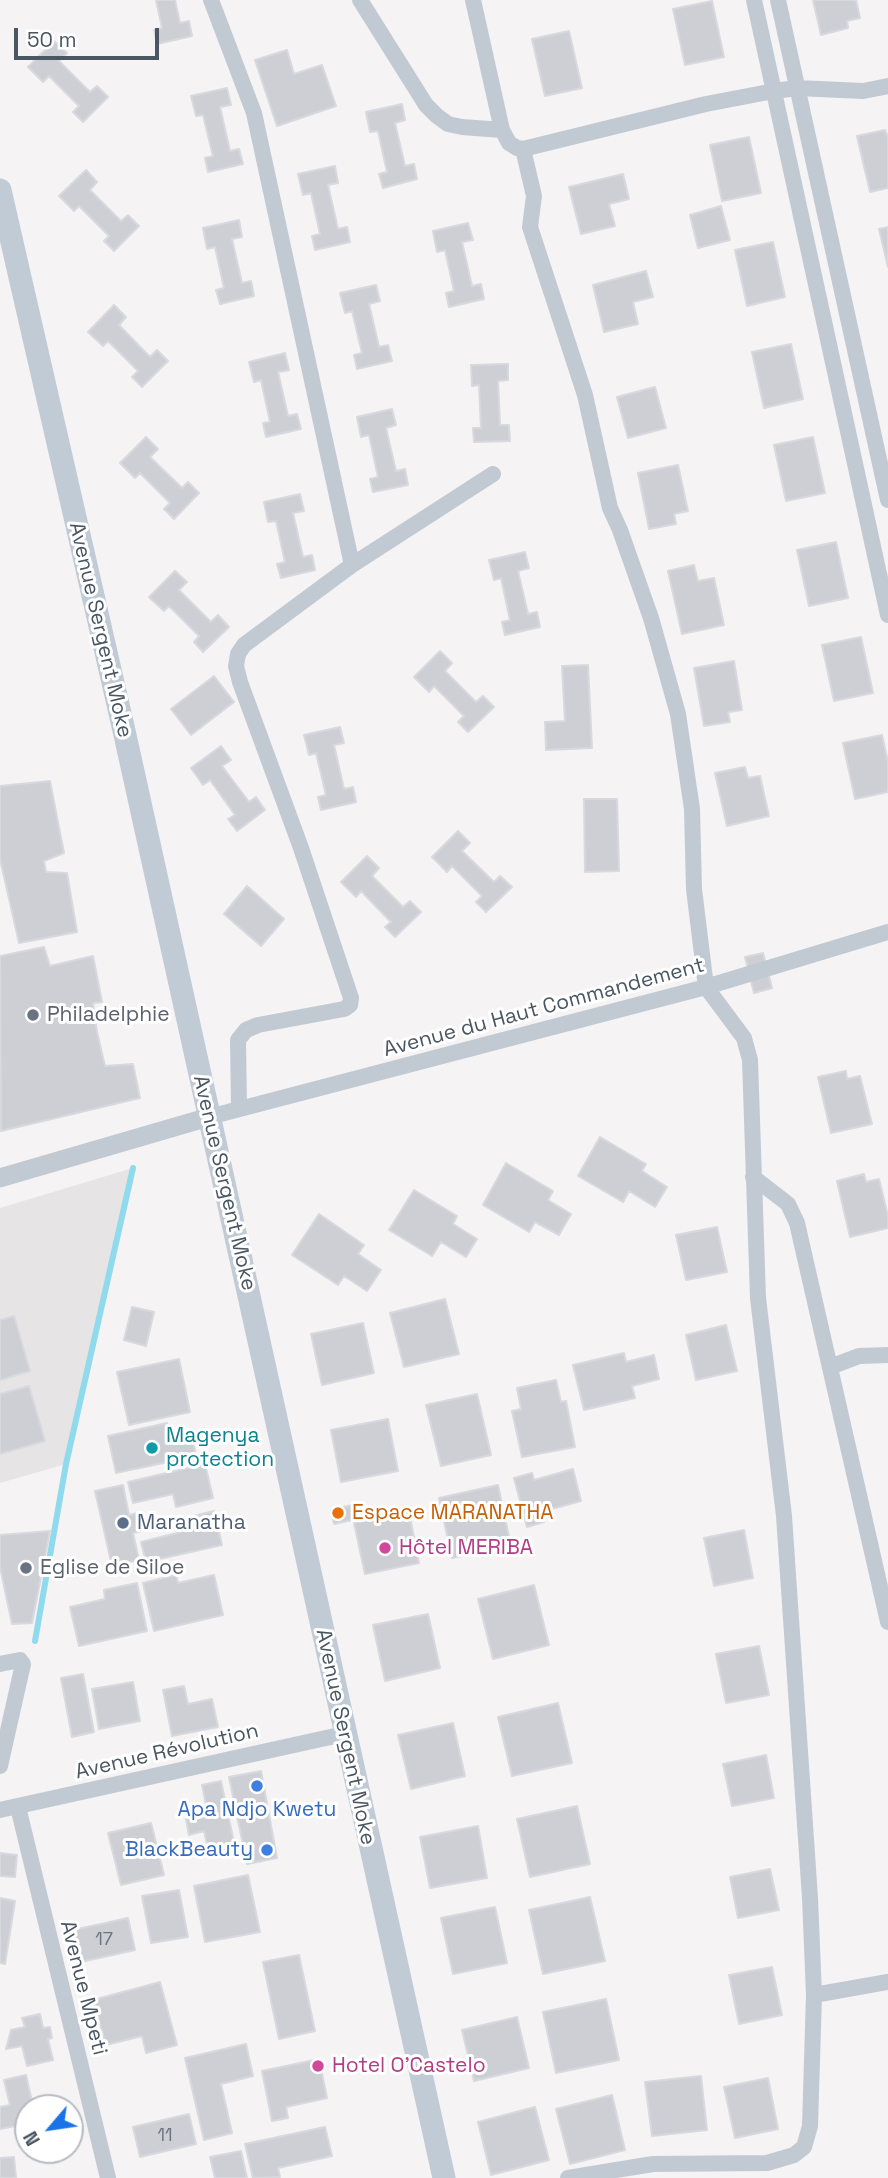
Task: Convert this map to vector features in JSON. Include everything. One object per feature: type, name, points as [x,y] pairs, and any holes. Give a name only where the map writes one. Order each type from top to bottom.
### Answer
[{"type":"main road","name":"Avenue Sergent Moke","points":[[0,190],[209,1117],[441,2176]]},
{"type":"street","points":[[211,0],[254,113],[352,565]]},
{"type":"street","points":[[360,0],[426,105],[437,116],[448,124],[502,130]]},
{"type":"street","points":[[473,0],[502,130],[509,143],[517,148],[523,149],[706,104],[774,91],[797,88],[863,91],[888,86]]},
{"type":"street","points":[[754,0],[888,615]]},
{"type":"street","points":[[778,0],[888,500]]},
{"type":"street","points":[[523,149],[534,196],[530,227],[585,395],[610,508],[651,618],[678,714],[692,809],[694,889],[706,987],[744,1038],[750,1060],[758,1298],[785,1530],[814,1995],[810,2126],[804,2147],[794,2155],[767,2163],[653,2164],[568,2178]]},
{"type":"street","points":[[239,1108],[237,1040],[246,1030],[344,1009],[350,1005],[351,998],[301,848],[240,682],[236,666],[238,654],[244,645],[352,565],[493,474]]},
{"type":"street","name":"Avenue du Haut Commandement","points":[[209,1117],[706,987],[888,932]]},
{"type":"street","points":[[0,1178],[209,1117]]},
{"type":"street","points":[[753,1177],[788,1204],[793,1214],[888,1622]]},
{"type":"street","points":[[830,1367],[859,1356],[888,1355]]},
{"type":"street","points":[[0,1664],[20,1660],[23,1664],[0,1766]]},
{"type":"street","name":"Avenue Révolution","points":[[0,1810],[344,1734]]},
{"type":"street","name":"Avenue Mpeti","points":[[18,1807],[108,2178]]},
{"type":"street","points":[[814,1995],[888,1982]]},
{"type":"shaded area","points":[[133,1168],[66,1464],[0,1483],[0,1208]]},
{"type":"building","points":[[156,0],[175,0],[180,23],[189,21],[192,36],[157,44],[154,30],[162,28]]},
{"type":"building","points":[[813,0],[856,0],[860,18],[847,21],[848,28],[821,35]]},
{"type":"building","points":[[712,1],[724,57],[685,65],[673,9]]},
{"type":"building","points":[[569,31],[582,88],[545,96],[532,39]]},
{"type":"building","points":[[54,41],[67,53],[59,61],[90,92],[97,86],[108,97],[83,122],[73,112],[79,106],[49,76],[43,82],[28,67]]},
{"type":"building","points":[[287,50],[294,74],[322,65],[336,106],[277,126],[255,60]]},
{"type":"building","points":[[227,88],[231,105],[220,107],[230,151],[239,149],[243,164],[208,172],[205,158],[213,156],[203,115],[196,116],[191,96]]},
{"type":"building","points":[[402,104],[405,120],[395,123],[405,166],[414,164],[417,179],[383,188],[379,174],[387,172],[378,131],[370,132],[366,112]]},
{"type":"building","points":[[885,130],[888,137],[888,188],[870,192],[857,136]]},
{"type":"building","points":[[749,137],[761,193],[722,201],[710,145]]},
{"type":"building","points":[[335,166],[338,183],[328,185],[338,229],[347,227],[350,242],[315,250],[312,236],[320,234],[311,193],[303,195],[298,174]]},
{"type":"building","points":[[86,170],[97,182],[90,190],[121,221],[128,215],[139,226],[114,251],[104,241],[109,236],[79,206],[74,211],[59,196]]},
{"type":"building","points":[[623,174],[629,199],[609,204],[615,226],[581,234],[569,187]]},
{"type":"building","points":[[721,206],[730,240],[698,248],[690,215]]},
{"type":"building","points":[[239,220],[242,237],[232,239],[242,283],[251,281],[254,296],[220,304],[216,290],[224,288],[215,247],[207,249],[203,228]]},
{"type":"building","points":[[468,223],[473,240],[462,242],[472,286],[481,284],[484,299],[449,307],[446,293],[454,291],[445,250],[437,252],[433,231]]},
{"type":"building","points":[[888,227],[888,267],[879,229]]},
{"type":"building","points":[[773,242],[785,297],[747,306],[735,250]]},
{"type":"building","points":[[646,271],[653,297],[633,302],[638,324],[604,332],[593,285]]},
{"type":"building","points":[[376,285],[380,301],[369,304],[379,347],[388,345],[392,361],[357,369],[354,355],[362,353],[352,311],[345,313],[340,293]]},
{"type":"building","points":[[114,305],[126,317],[119,325],[150,357],[157,350],[168,361],[142,387],[132,377],[138,371],[108,341],[103,346],[88,332]]},
{"type":"building","points":[[791,344],[803,399],[764,408],[752,352]]},
{"type":"building","points":[[285,353],[289,370],[278,372],[288,416],[297,414],[301,429],[266,437],[263,423],[270,422],[261,380],[254,382],[249,362]]},
{"type":"building","points":[[508,364],[508,380],[498,381],[500,425],[509,425],[510,441],[474,442],[473,428],[481,428],[479,385],[472,386],[471,365]]},
{"type":"building","points":[[655,387],[666,428],[628,438],[617,397]]},
{"type":"building","points":[[392,409],[396,425],[386,428],[396,471],[405,469],[408,485],[373,492],[370,479],[378,477],[369,435],[361,437],[357,417]]},
{"type":"building","points":[[146,437],[158,449],[150,457],[182,488],[188,482],[199,493],[174,519],[164,509],[170,503],[140,473],[135,478],[120,463]]},
{"type":"building","points":[[813,437],[825,493],[786,501],[774,445]]},
{"type":"building","points":[[678,465],[688,511],[674,514],[676,524],[649,529],[638,473]]},
{"type":"building","points":[[300,494],[304,511],[293,513],[303,557],[312,555],[315,570],[281,578],[277,564],[285,562],[276,521],[268,522],[264,502]]},
{"type":"building","points":[[836,542],[848,598],[809,606],[797,550]]},
{"type":"building","points":[[525,552],[529,568],[518,571],[528,614],[537,612],[540,627],[505,635],[502,622],[510,620],[501,578],[494,580],[489,560]]},
{"type":"building","points":[[694,565],[698,581],[714,578],[724,625],[682,634],[668,571]]},
{"type":"building","points":[[175,571],[187,582],[179,590],[211,622],[218,615],[229,627],[203,652],[194,642],[199,636],[169,606],[164,611],[149,597]]},
{"type":"building","points":[[861,637],[873,693],[834,701],[822,645]]},
{"type":"building","points":[[440,651],[452,663],[445,671],[476,702],[483,696],[494,707],[468,732],[458,722],[464,716],[434,686],[429,692],[414,677]]},
{"type":"building","points":[[734,661],[742,710],[728,712],[730,722],[704,726],[694,668]]},
{"type":"building","points":[[588,665],[592,748],[546,750],[545,722],[565,721],[562,666]]},
{"type":"building","points":[[214,676],[234,702],[191,735],[171,709]]},
{"type":"building","points":[[340,727],[344,743],[334,745],[344,789],[353,787],[356,802],[321,810],[318,797],[326,795],[316,753],[309,755],[304,735]]},
{"type":"building","points":[[882,735],[888,762],[888,792],[855,799],[843,743]]},
{"type":"building","points":[[221,746],[231,760],[222,766],[249,802],[256,797],[265,810],[237,831],[228,819],[235,815],[210,780],[203,785],[191,768]]},
{"type":"building","points":[[745,767],[748,778],[760,776],[769,816],[727,826],[715,773]]},
{"type":"building","points":[[50,781],[64,853],[44,861],[46,872],[67,873],[77,932],[19,943],[0,859],[0,786]]},
{"type":"building","points":[[584,799],[617,799],[619,871],[585,872]]},
{"type":"building","points":[[458,831],[470,843],[462,851],[494,882],[500,876],[512,887],[486,912],[476,902],[482,896],[452,866],[447,872],[432,857]]},
{"type":"building","points":[[367,856],[379,868],[372,876],[403,907],[410,901],[421,912],[395,937],[385,927],[391,922],[361,891],[356,897],[341,882]]},
{"type":"building","points":[[247,886],[284,919],[261,946],[224,914]]},
{"type":"building","points":[[44,947],[50,966],[93,956],[102,1002],[93,1003],[105,1066],[133,1064],[140,1098],[1,1131],[0,956]]},
{"type":"building","points":[[763,953],[772,988],[754,993],[745,957]]},
{"type":"building","points":[[846,1071],[847,1079],[860,1076],[872,1124],[831,1133],[818,1077]]},
{"type":"building","points":[[600,1137],[646,1164],[642,1171],[667,1187],[655,1207],[629,1191],[623,1202],[578,1176]]},
{"type":"building","points":[[506,1163],[553,1191],[548,1200],[571,1214],[559,1235],[535,1222],[529,1232],[483,1205]]},
{"type":"building","points":[[864,1174],[866,1182],[879,1179],[888,1216],[888,1228],[850,1237],[837,1181]]},
{"type":"building","points":[[414,1190],[457,1216],[453,1224],[477,1239],[466,1257],[441,1242],[432,1256],[389,1230]]},
{"type":"building","points":[[319,1214],[364,1245],[358,1254],[381,1270],[367,1291],[344,1276],[338,1285],[292,1255]]},
{"type":"building","points":[[717,1227],[727,1272],[686,1280],[676,1235]]},
{"type":"building","points":[[445,1299],[459,1354],[404,1367],[390,1313]]},
{"type":"building","points":[[132,1307],[154,1312],[146,1346],[124,1340]]},
{"type":"building","points":[[14,1316],[30,1371],[0,1380],[0,1320]]},
{"type":"building","points":[[363,1323],[374,1373],[322,1385],[311,1334]]},
{"type":"building","points":[[726,1325],[737,1371],[696,1380],[686,1335]]},
{"type":"building","points":[[624,1353],[626,1362],[654,1355],[659,1379],[632,1386],[635,1398],[584,1410],[573,1365]]},
{"type":"building","points":[[179,1359],[190,1412],[129,1425],[117,1372]]},
{"type":"building","points":[[556,1380],[561,1402],[566,1401],[575,1447],[522,1457],[512,1411],[521,1409],[517,1388]]},
{"type":"building","points":[[29,1386],[45,1441],[0,1454],[0,1394]]},
{"type":"building","points":[[477,1394],[491,1455],[441,1466],[426,1405]]},
{"type":"building","points":[[388,1419],[398,1471],[341,1482],[331,1430]]},
{"type":"building","name":"Magenya protection","points":[[167,1423],[171,1440],[192,1436],[196,1456],[116,1473],[108,1436]]},
{"type":"building","points":[[205,1464],[213,1498],[176,1507],[173,1494],[133,1503],[128,1482]]},
{"type":"building","points":[[573,1469],[581,1501],[541,1512],[544,1522],[527,1527],[514,1478],[532,1473],[534,1480]]},
{"type":"building","name":"Maranatha","points":[[123,1485],[129,1515],[142,1512],[146,1530],[133,1533],[139,1560],[112,1566],[95,1491]]},
{"type":"building","points":[[498,1485],[511,1546],[452,1558],[439,1498]]},
{"type":"building","points":[[352,1505],[356,1519],[334,1524],[331,1510]]},
{"type":"building","points":[[214,1511],[222,1545],[146,1562],[141,1542],[181,1532],[177,1520]]},
{"type":"building","points":[[409,1512],[419,1563],[365,1574],[354,1523]]},
{"type":"building","points":[[744,1530],[753,1578],[714,1586],[704,1538]]},
{"type":"building","points":[[50,1531],[32,1623],[12,1624],[0,1567],[0,1535]]},
{"type":"building","points":[[176,1575],[178,1583],[214,1575],[223,1615],[154,1631],[143,1583]]},
{"type":"building","points":[[137,1583],[147,1631],[79,1646],[70,1607],[105,1599],[104,1590]]},
{"type":"building","points":[[534,1585],[549,1645],[493,1659],[478,1599]]},
{"type":"building","points":[[428,1614],[440,1668],[385,1681],[373,1625]]},
{"type":"building","points":[[759,1646],[769,1695],[726,1703],[716,1654]]},
{"type":"building","points":[[83,1674],[94,1732],[72,1737],[61,1678]]},
{"type":"building","points":[[133,1682],[140,1721],[99,1729],[92,1689]]},
{"type":"building","points":[[184,1686],[188,1704],[212,1699],[218,1727],[172,1736],[163,1690]]},
{"type":"building","points":[[558,1703],[572,1763],[512,1776],[498,1717]]},
{"type":"building","points":[[453,1723],[465,1776],[411,1789],[398,1735]]},
{"type":"building","points":[[766,1755],[774,1798],[732,1806],[723,1764]]},
{"type":"building","points":[[261,1771],[277,1858],[247,1864],[229,1777]]},
{"type":"building","points":[[221,1781],[235,1847],[209,1853],[204,1831],[189,1835],[186,1819],[208,1814],[202,1785]]},
{"type":"building","points":[[577,1806],[590,1864],[530,1877],[517,1819]]},
{"type":"building","points":[[151,1823],[164,1875],[121,1885],[108,1833]]},
{"type":"building","points":[[478,1826],[487,1878],[430,1888],[420,1837]]},
{"type":"building","points":[[0,1853],[17,1855],[15,1877],[0,1876]]},
{"type":"building","points":[[770,1869],[779,1910],[738,1918],[730,1877]]},
{"type":"building","points":[[248,1875],[260,1932],[205,1942],[194,1886]]},
{"type":"building","points":[[179,1890],[188,1937],[151,1943],[142,1896]]},
{"type":"building","points":[[590,1897],[605,1961],[543,1974],[529,1910]]},
{"type":"building","points":[[0,1898],[15,1901],[5,1964],[0,1963]]},
{"type":"building","points":[[495,1907],[507,1963],[453,1974],[441,1918]]},
{"type":"building","points":[[128,1918],[135,1950],[81,1962],[73,1930]]},
{"type":"building","points":[[299,1955],[315,2031],[279,2039],[263,1962]]},
{"type":"building","points":[[772,1967],[782,2015],[739,2024],[729,1975]]},
{"type":"building","points":[[160,1982],[177,2045],[146,2053],[142,2036],[106,2045],[93,2000]]},
{"type":"building","points":[[606,1999],[619,2060],[556,2073],[543,2012]]},
{"type":"building","points":[[40,2014],[43,2028],[50,2027],[52,2038],[48,2039],[53,2060],[27,2066],[22,2046],[6,2049],[11,2030],[25,2027],[22,2018]]},
{"type":"building","points":[[517,2017],[529,2068],[474,2081],[462,2030]]},
{"type":"building","points":[[246,2044],[253,2076],[221,2084],[232,2133],[204,2140],[185,2058]]},
{"type":"building","points":[[319,2059],[327,2098],[286,2107],[288,2118],[272,2121],[262,2071]]},
{"type":"building","points":[[26,2075],[30,2094],[14,2094],[14,2126],[0,2129],[0,2107],[10,2105],[4,2080]]},
{"type":"building","points":[[701,2076],[707,2130],[652,2136],[645,2082]]},
{"type":"building","points":[[768,2078],[778,2129],[735,2138],[724,2087]]},
{"type":"building","points":[[612,2095],[625,2150],[570,2164],[556,2109]]},
{"type":"building","points":[[535,2107],[549,2160],[491,2175],[478,2122]]},
{"type":"building","points":[[189,2114],[196,2144],[140,2157],[133,2127]]},
{"type":"building","points":[[325,2127],[332,2156],[278,2168],[280,2177],[253,2178],[245,2144]]},
{"type":"building","points":[[241,2151],[247,2178],[215,2178],[210,2157]]},
{"type":"building","points":[[14,2157],[16,2178],[0,2178],[0,2158]]},
{"type":"waterway","points":[[35,1641],[66,1464],[133,1168]]},
{"type":"place","name":"Philadelphie","points":[[33,1015]]},
{"type":"place","name":"Magenya protection","points":[[152,1448]]},
{"type":"place","name":"Espace MARANATHA","points":[[338,1513]]},
{"type":"place","name":"Maranatha","points":[[123,1523]]},
{"type":"place","name":"Hôtel MERIBA","points":[[385,1548]]},
{"type":"place","name":"Eglise de Siloe","points":[[26,1568]]},
{"type":"place","name":"Apa Ndjo Kwetu","points":[[257,1786]]},
{"type":"place","name":"BlackBeauty","points":[[267,1850]]},
{"type":"place","name":"Hotel O'Castelo","points":[[318,2066]]}]
